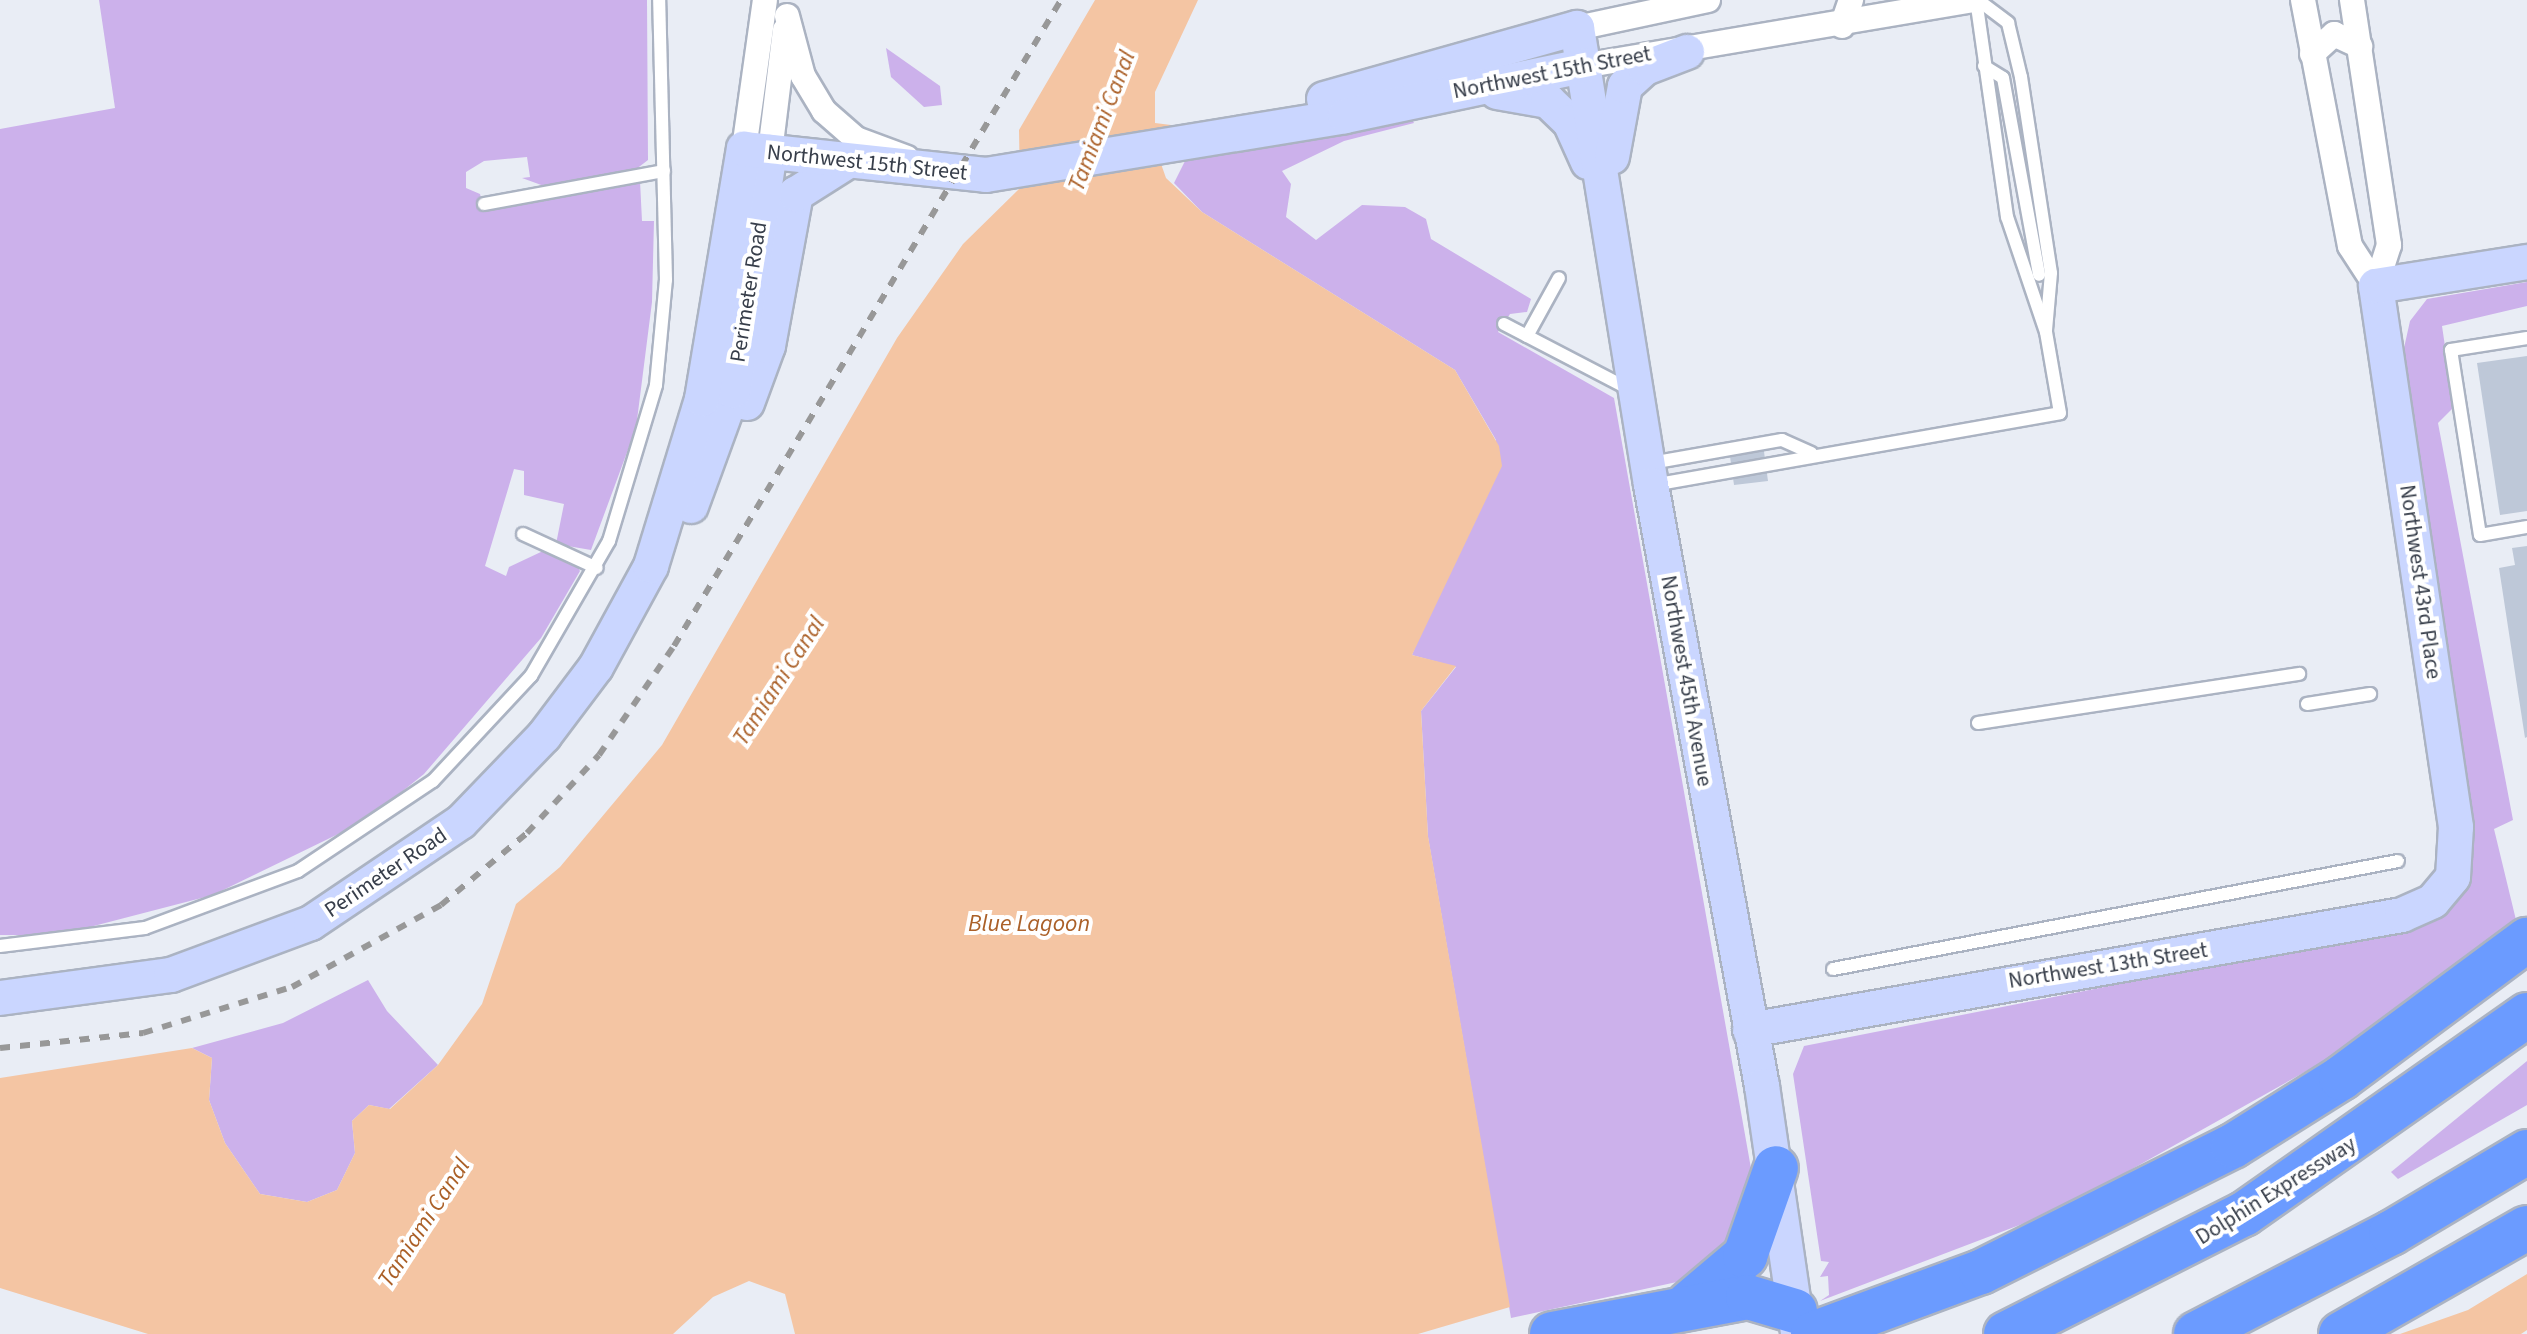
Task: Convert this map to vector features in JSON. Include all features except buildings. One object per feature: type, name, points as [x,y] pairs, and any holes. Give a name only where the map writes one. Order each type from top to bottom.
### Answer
[{"type":"highway","points":[[1552,1334],[1688,1304],[1748,1297],[1810,1327],[2074,1230],[2233,1146],[2341,1078],[2527,940]]},
{"type":"highway","name":"Dolphin Expressway","points":[[2006,1334],[2244,1214],[2527,1015]]},
{"type":"highway","points":[[2196,1334],[2379,1240],[2527,1152]]},
{"type":"highway","points":[[1688,1304],[1745,1256],[1776,1168]]},
{"type":"highway","points":[[2341,1334],[2527,1228]]},
{"type":"street","name":"Perimeter Road","points":[[0,998],[80,992],[194,968],[311,923],[377,885],[461,822],[544,736],[596,667],[651,566],[693,504],[733,391],[757,150],[765,0]]},
{"type":"street","name":"Northwest 15th Street","points":[[1180,143],[1577,28],[1708,0]]},
{"type":"street","points":[[1842,26],[1851,0]]},
{"type":"street","name":"Northwest 15th Street","points":[[757,150],[970,176],[1180,143],[1583,66],[1842,26],[1975,0]]},
{"type":"street","name":"Northwest 43rd Place","points":[[2303,0],[2350,246],[2376,286],[2456,827],[2453,877]]},
{"type":"street","name":"Northwest 43rd Place","points":[[2352,0],[2389,245],[2376,286]]},
{"type":"street","name":"Perimeter Road","points":[[651,566],[702,399],[788,8]]},
{"type":"street","points":[[788,8],[811,95],[837,125],[970,176]]},
{"type":"street","name":"Northwest 45th Avenue","points":[[1577,28],[1641,395],[1650,474],[1750,1030],[1810,1327]]},
{"type":"street","points":[[2312,54],[2334,34],[2360,46]]},
{"type":"street","points":[[1608,210],[1622,93],[1645,68],[1687,52]]},
{"type":"street","points":[[1460,91],[1529,94],[1555,106],[1570,122],[1608,210]]},
{"type":"street","points":[[693,504],[735,432],[768,346],[796,194],[845,163]]},
{"type":"street","points":[[2376,286],[2527,262]]},
{"type":"street","name":"Northwest 13th Street","points":[[1750,1030],[2402,915],[2433,901],[2453,877]]},
{"type":"lane","points":[[0,946],[93,939],[174,921],[263,889],[348,843],[433,781],[491,724],[544,656],[597,568],[636,467],[656,385],[665,300],[659,0]]},
{"type":"lane","points":[[1650,474],[1811,453],[2060,413],[2046,332],[2007,217],[1975,0]]},
{"type":"lane","points":[[1975,0],[2008,23],[2021,77],[2051,273],[2046,332]]},
{"type":"lane","points":[[1984,66],[2003,78],[2039,275]]},
{"type":"lane","points":[[484,204],[664,171]]},
{"type":"lane","points":[[1527,336],[1559,278]]},
{"type":"lane","points":[[1504,324],[1641,395]]},
{"type":"lane","points":[[2527,338],[2451,350],[2480,535],[2527,527]]},
{"type":"lane","points":[[1650,474],[1782,440],[1811,453]]},
{"type":"lane","points":[[523,534],[597,568]]},
{"type":"lane","points":[[1978,723],[2299,674]]},
{"type":"lane","points":[[2307,704],[2370,694]]},
{"type":"lane","points":[[1833,969],[2398,861]]},
{"type":"shaded area","points":[[99,0],[647,0],[648,160],[635,170],[544,186],[522,178],[530,177],[527,157],[484,161],[466,172],[466,188],[480,194],[484,209],[640,181],[642,221],[654,221],[652,302],[636,428],[591,550],[556,544],[564,504],[524,495],[524,471],[514,469],[485,566],[506,576],[509,567],[543,551],[575,562],[580,571],[541,638],[424,774],[365,821],[213,895],[59,935],[0,935],[0,129],[115,108]]},
{"type":"shaded area","points":[[886,48],[940,86],[942,105],[924,107],[891,77]]},
{"type":"shaded area","points":[[1411,117],[1414,123],[1344,141],[1282,171],[1291,184],[1286,217],[1316,240],[1362,205],[1405,207],[1426,219],[1431,239],[1531,299],[1527,312],[1510,314],[1498,332],[1614,398],[1752,1174],[1743,1231],[1686,1280],[1511,1318],[1428,837],[1421,711],[1456,667],[1412,655],[1496,440],[1455,370],[1202,212],[1174,183],[1187,157]]},
{"type":"shaded area","points":[[2527,282],[2527,306],[2442,326],[2454,407],[2438,423],[2513,820],[2494,829],[2516,920],[2337,1054],[2059,1210],[1820,1301],[1829,1295],[1828,1276],[1820,1277],[1829,1262],[1821,1261],[1793,1074],[1804,1046],[2414,926],[2469,870],[2472,843],[2404,348],[2410,321],[2427,299]]},
{"type":"shaded area","points":[[368,980],[387,1011],[438,1065],[389,1109],[369,1105],[352,1121],[355,1153],[337,1190],[307,1202],[260,1194],[225,1143],[209,1100],[212,1058],[192,1048],[283,1023]]},
{"type":"shaded area","points":[[2527,1061],[2527,1105],[2398,1179],[2391,1172]]},
{"type":"water","name":"Blue Lagoon","points":[[1095,0],[1198,0],[1155,92],[1155,123],[1179,126],[1160,161],[1166,178],[1202,212],[1455,370],[1499,446],[1502,466],[1412,655],[1456,666],[1421,711],[1428,836],[1510,1307],[1418,1334],[795,1334],[785,1294],[749,1281],[713,1297],[673,1334],[148,1334],[0,1288],[0,1078],[192,1048],[212,1058],[209,1100],[225,1143],[260,1194],[307,1202],[337,1190],[355,1153],[352,1121],[369,1105],[390,1109],[438,1065],[482,1004],[516,904],[560,867],[662,745],[897,338],[963,244],[1020,188],[1019,130]]},
{"type":"water","points":[[2527,1274],[2527,1330],[2521,1334],[2400,1334],[2468,1310]]},
{"type":"railway","points":[[0,1048],[143,1033],[292,987],[441,905],[527,833],[599,755],[674,646],[1061,0]]},
{"type":"water label","name":"Tamiami Canal","points":[[1102,121]]},
{"type":"water label","name":"Tamiami Canal","points":[[779,681]]},
{"type":"water label","name":"Tamiami Canal","points":[[424,1223]]}]
